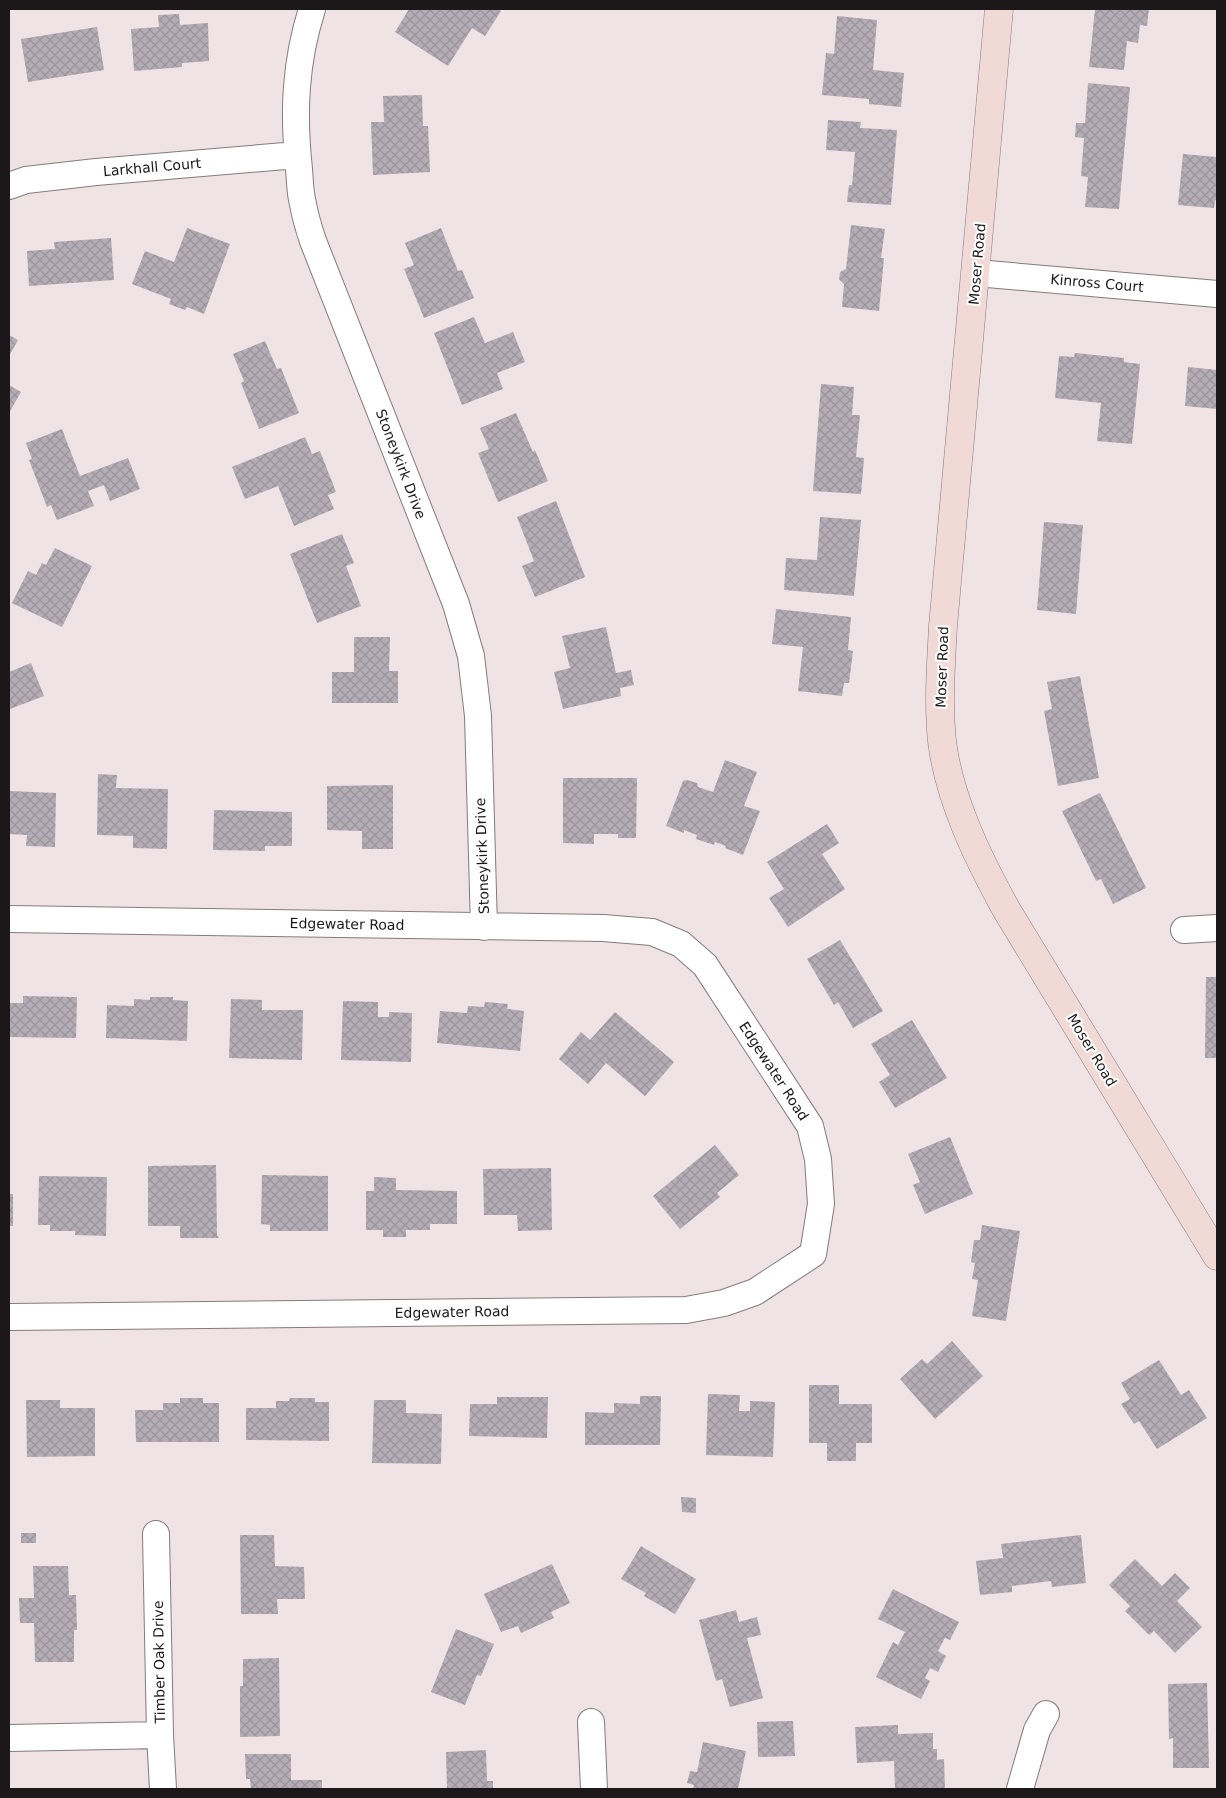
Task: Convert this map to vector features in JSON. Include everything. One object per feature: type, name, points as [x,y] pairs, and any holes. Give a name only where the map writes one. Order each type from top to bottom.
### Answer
[{"type":"street","name":"Stoneykirk Drive","points":[[312,9],[305,32],[295,96],[297,155],[302,202],[313,241],[456,604],[471,656],[478,716],[484,926]]},
{"type":"street","name":"Moser Road","points":[[999,9],[943,626],[939,697],[942,742],[952,788],[982,866],[1006,909],[1217,1256]]},
{"type":"street","name":"Larkhall Court","points":[[9,186],[26,180],[96,172],[297,155]]},
{"type":"street","name":"Kinross Court","points":[[976,273],[1217,294]]},
{"type":"street","name":"Edgewater Road","points":[[9,919],[603,928],[652,932],[681,944],[705,965],[810,1126],[818,1159],[821,1204],[814,1254],[755,1292],[724,1303],[686,1310],[9,1317]]},
{"type":"street","points":[[1184,930],[1217,928]]},
{"type":"street","name":"Timber Oak Drive","points":[[156,1534],[160,1735],[163,1789]]},
{"type":"street","points":[[1020,1789],[1037,1730],[1046,1714]]},
{"type":"street","points":[[591,1722],[594,1789]]},
{"type":"street","points":[[9,1738],[160,1735]]},
{"type":"building","points":[[409,9],[497,9],[501,11],[485,36],[472,28],[448,66],[395,32]]},
{"type":"building","points":[[1095,9],[1149,9],[1147,26],[1140,25],[1138,43],[1127,41],[1124,70],[1089,67]]},
{"type":"building","points":[[179,14],[180,25],[208,23],[209,61],[182,63],[182,67],[134,71],[131,29],[159,27],[158,15]]},
{"type":"building","points":[[837,16],[877,20],[873,70],[904,73],[901,107],[869,104],[869,99],[822,95],[826,53],[834,54]]},
{"type":"building","points":[[97,27],[104,70],[28,82],[21,39]]},
{"type":"building","points":[[1088,83],[1130,87],[1119,209],[1085,207],[1088,177],[1081,176],[1084,138],[1075,137],[1076,123],[1085,123]]},
{"type":"building","points":[[422,95],[423,126],[428,126],[430,172],[373,175],[371,122],[384,122],[383,96]]},
{"type":"building","points":[[828,120],[861,122],[860,128],[897,130],[891,205],[847,202],[849,185],[852,185],[855,152],[826,150]]},
{"type":"building","points":[[1183,154],[1217,157],[1217,201],[1215,200],[1214,208],[1178,205]]},
{"type":"building","points":[[851,225],[885,229],[881,258],[884,258],[879,311],[842,307],[844,284],[839,279],[840,272],[846,269]]},
{"type":"building","points":[[187,228],[230,244],[204,314],[187,307],[185,310],[169,304],[171,299],[132,284],[145,251],[174,262]]},
{"type":"building","points":[[441,228],[458,271],[462,270],[474,298],[424,318],[404,269],[414,265],[405,243]]},
{"type":"building","points":[[111,238],[114,280],[29,286],[27,251],[55,249],[54,242]]},
{"type":"building","points":[[474,317],[485,343],[513,332],[525,362],[497,373],[503,389],[462,405],[434,333]]},
{"type":"building","points":[[9,335],[18,340],[9,356]]},
{"type":"building","points":[[265,341],[277,369],[281,368],[299,413],[259,429],[241,383],[244,381],[233,354]]},
{"type":"building","points":[[1075,353],[1124,358],[1124,362],[1140,364],[1132,444],[1097,441],[1101,403],[1055,398],[1059,356],[1074,357]]},
{"type":"building","points":[[1188,367],[1217,370],[1217,409],[1185,406]]},
{"type":"building","points":[[821,384],[854,387],[852,415],[860,415],[856,457],[864,458],[861,494],[813,491]]},
{"type":"building","points":[[9,385],[21,392],[9,413]]},
{"type":"building","points":[[516,413],[548,481],[498,502],[478,453],[489,449],[480,428]]},
{"type":"building","points":[[62,429],[80,476],[128,458],[140,489],[110,501],[104,485],[88,491],[94,506],[57,520],[51,505],[47,507],[29,460],[32,459],[26,443]]},
{"type":"building","points":[[305,437],[312,454],[320,451],[336,492],[328,495],[334,509],[294,526],[278,486],[245,499],[232,467]]},
{"type":"building","points":[[556,501],[585,577],[535,597],[522,566],[534,561],[517,517]]},
{"type":"building","points":[[820,517],[861,520],[854,596],[784,590],[786,558],[817,560]]},
{"type":"building","points":[[1044,522],[1083,525],[1076,614],[1037,610]]},
{"type":"building","points":[[342,534],[354,563],[346,566],[361,606],[317,623],[290,554]]},
{"type":"building","points":[[55,548],[92,566],[62,627],[12,603],[28,571],[36,575],[42,563],[46,565]]},
{"type":"building","points":[[776,609],[851,617],[848,650],[853,651],[849,683],[844,683],[842,696],[798,691],[803,647],[772,644]]},
{"type":"building","points":[[606,627],[616,673],[631,670],[634,685],[620,688],[621,696],[563,709],[554,672],[570,668],[562,636]]},
{"type":"building","points":[[354,637],[390,637],[389,671],[398,671],[398,703],[332,703],[332,672],[354,672]]},
{"type":"building","points":[[31,663],[44,696],[10,709],[9,672]]},
{"type":"building","points":[[1080,676],[1099,778],[1058,786],[1044,711],[1052,709],[1047,682]]},
{"type":"building","points":[[725,760],[757,772],[744,806],[760,811],[743,855],[715,842],[714,845],[696,839],[697,835],[684,830],[684,833],[666,826],[683,781],[687,780],[697,783],[698,787],[713,792]]},
{"type":"building","points":[[98,774],[117,775],[116,788],[168,789],[167,849],[133,848],[133,836],[97,835]]},
{"type":"building","points":[[563,778],[637,778],[636,838],[618,838],[618,834],[594,834],[594,844],[563,843]]},
{"type":"building","points":[[393,785],[393,849],[362,849],[362,831],[327,830],[327,786]]},
{"type":"building","points":[[9,791],[56,793],[55,847],[26,846],[27,835],[9,834]]},
{"type":"building","points":[[1100,793],[1146,888],[1113,904],[1101,879],[1096,881],[1062,811]]},
{"type":"building","points":[[214,810],[292,812],[292,846],[265,846],[265,851],[213,850]]},
{"type":"building","points":[[827,824],[839,843],[822,854],[845,889],[788,927],[769,898],[784,889],[767,862]]},
{"type":"building","points":[[840,940],[883,1011],[853,1028],[838,1002],[834,1005],[807,959]]},
{"type":"building","points":[[1206,977],[1217,977],[1217,1058],[1205,1058]]},
{"type":"building","points":[[23,996],[77,997],[76,1038],[9,1037],[9,1003],[23,1003]]},
{"type":"building","points":[[150,997],[173,997],[173,1000],[188,1001],[187,1041],[106,1038],[107,1005],[134,1006],[134,999],[150,1000]]},
{"type":"building","points":[[231,999],[262,1000],[262,1010],[303,1010],[302,1060],[229,1058]]},
{"type":"building","points":[[343,1001],[378,1002],[378,1017],[389,1017],[389,1012],[412,1013],[411,1062],[341,1060]]},
{"type":"building","points":[[485,1002],[508,1004],[507,1009],[524,1011],[520,1051],[437,1043],[440,1011],[467,1013],[468,1006],[484,1007]]},
{"type":"building","points":[[615,1012],[674,1062],[645,1096],[606,1063],[588,1084],[559,1059],[581,1032],[590,1040]]},
{"type":"building","points":[[912,1020],[947,1078],[895,1108],[879,1082],[890,1075],[871,1044]]},
{"type":"building","points":[[950,1137],[973,1194],[925,1214],[913,1185],[920,1182],[908,1154]]},
{"type":"building","points":[[715,1145],[739,1175],[717,1193],[720,1197],[680,1229],[653,1196]]},
{"type":"building","points":[[216,1165],[217,1235],[219,1238],[180,1238],[180,1226],[148,1226],[148,1166]]},
{"type":"building","points":[[551,1168],[552,1230],[518,1231],[517,1215],[484,1215],[483,1169]]},
{"type":"building","points":[[262,1175],[328,1176],[328,1231],[270,1231],[270,1225],[261,1224]]},
{"type":"building","points":[[39,1176],[107,1177],[106,1236],[75,1235],[75,1231],[50,1231],[50,1225],[38,1225]]},
{"type":"building","points":[[374,1177],[396,1178],[396,1190],[457,1191],[457,1224],[430,1224],[430,1230],[406,1230],[406,1237],[383,1237],[383,1230],[366,1230],[366,1191],[374,1191]]},
{"type":"building","points":[[9,1194],[13,1194],[13,1226],[9,1226]]},
{"type":"building","points":[[982,1225],[1020,1231],[1006,1321],[972,1316],[978,1280],[972,1279],[975,1263],[971,1262],[974,1240],[980,1240]]},
{"type":"building","points":[[952,1341],[983,1376],[935,1419],[900,1379],[922,1359],[927,1364]]},
{"type":"building","points":[[1159,1360],[1181,1395],[1189,1390],[1207,1418],[1157,1449],[1139,1421],[1134,1424],[1121,1404],[1130,1399],[1121,1383]]},
{"type":"building","points":[[809,1385],[839,1385],[839,1404],[872,1404],[872,1443],[856,1443],[856,1461],[827,1461],[827,1443],[809,1443]]},
{"type":"building","points":[[708,1394],[740,1395],[739,1411],[750,1411],[750,1401],[775,1402],[773,1457],[706,1455]]},
{"type":"building","points":[[640,1396],[661,1396],[660,1445],[585,1445],[585,1412],[614,1413],[614,1403],[640,1404]]},
{"type":"building","points":[[497,1397],[548,1397],[547,1438],[469,1436],[470,1404],[497,1404]]},
{"type":"building","points":[[180,1398],[203,1398],[203,1403],[219,1403],[219,1442],[136,1442],[135,1410],[163,1410],[163,1403],[180,1403]]},
{"type":"building","points":[[290,1398],[315,1398],[315,1402],[329,1402],[329,1441],[246,1440],[246,1408],[276,1408],[276,1401],[289,1401]]},
{"type":"building","points":[[26,1400],[60,1400],[60,1408],[95,1408],[95,1456],[27,1457]]},
{"type":"building","points":[[374,1400],[406,1400],[406,1413],[442,1414],[441,1464],[372,1463]]},
{"type":"building","points":[[681,1497],[696,1498],[696,1513],[682,1512]]},
{"type":"building","points":[[21,1533],[36,1533],[36,1543],[21,1543]]},
{"type":"building","points":[[240,1535],[274,1535],[275,1566],[304,1567],[305,1599],[277,1599],[278,1614],[241,1614]]},
{"type":"building","points":[[1081,1535],[1086,1583],[1052,1587],[1051,1581],[1012,1586],[1012,1592],[980,1595],[976,1561],[1003,1558],[1001,1544]]},
{"type":"building","points":[[641,1546],[696,1579],[675,1614],[644,1596],[646,1593],[621,1579]]},
{"type":"building","points":[[1135,1559],[1162,1586],[1175,1573],[1190,1588],[1177,1601],[1202,1627],[1175,1653],[1154,1631],[1149,1635],[1125,1611],[1130,1606],[1109,1585]]},
{"type":"building","points":[[552,1564],[570,1603],[551,1612],[554,1618],[521,1633],[518,1626],[501,1632],[484,1594]]},
{"type":"building","points":[[33,1566],[68,1566],[69,1595],[76,1595],[77,1630],[74,1630],[74,1662],[35,1662],[34,1623],[20,1623],[19,1598],[34,1598]]},
{"type":"building","points":[[893,1589],[959,1622],[950,1640],[945,1638],[938,1651],[946,1656],[938,1672],[930,1668],[925,1678],[930,1681],[921,1699],[876,1677],[893,1642],[898,1645],[905,1632],[878,1619]]},
{"type":"building","points":[[736,1610],[739,1622],[757,1617],[761,1635],[747,1638],[763,1698],[730,1707],[722,1679],[716,1681],[699,1620]]},
{"type":"building","points":[[456,1629],[494,1644],[481,1676],[477,1675],[465,1705],[431,1692]]},
{"type":"building","points":[[279,1658],[280,1736],[240,1737],[240,1686],[243,1686],[243,1659]]},
{"type":"building","points":[[1207,1683],[1209,1768],[1173,1768],[1173,1738],[1169,1739],[1168,1684]]},
{"type":"building","points":[[793,1721],[795,1756],[758,1757],[757,1722]]},
{"type":"building","points":[[898,1725],[898,1734],[933,1733],[933,1749],[937,1749],[937,1760],[944,1759],[945,1789],[895,1789],[894,1761],[857,1763],[855,1727]]},
{"type":"building","points":[[703,1742],[746,1751],[738,1789],[693,1789],[694,1785],[687,1783],[690,1771],[697,1772]]},
{"type":"building","points":[[486,1750],[487,1781],[493,1781],[493,1789],[447,1789],[446,1752]]},
{"type":"building","points":[[245,1754],[291,1754],[291,1780],[322,1780],[322,1789],[251,1789],[250,1779],[246,1779]]}]
